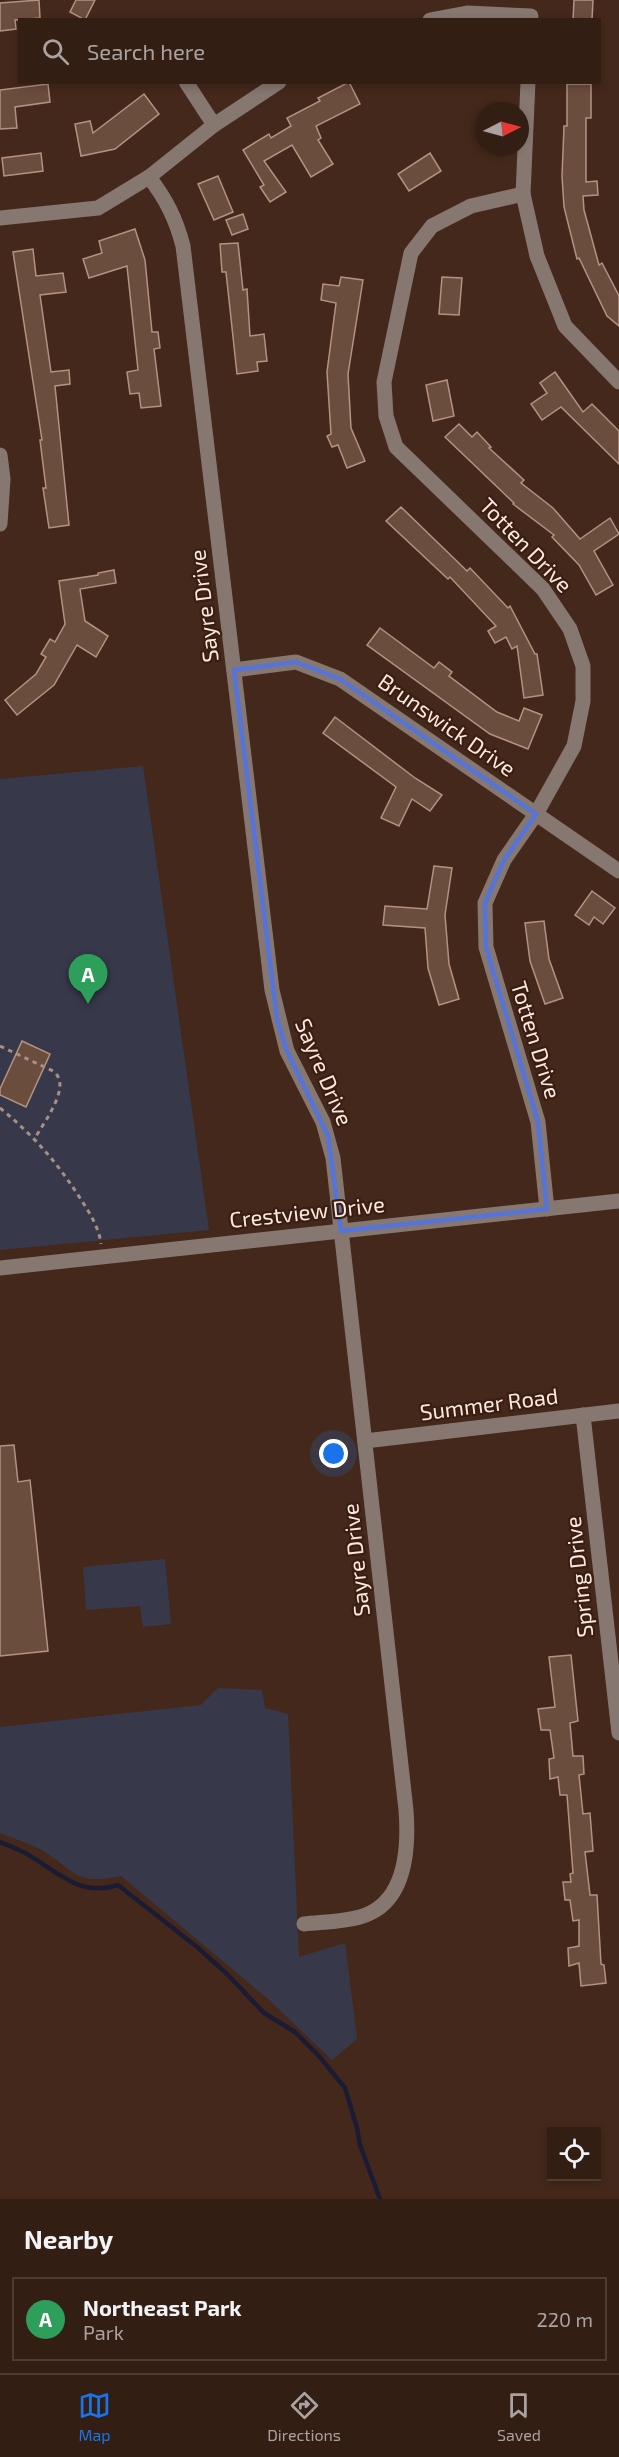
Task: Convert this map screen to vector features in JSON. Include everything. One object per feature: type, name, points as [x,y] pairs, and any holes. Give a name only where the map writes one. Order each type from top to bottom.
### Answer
[{"type":"street","points":[[441,18],[467,13],[531,18],[532,0]]},
{"type":"street","points":[[187,84],[214,125]]},
{"type":"street","points":[[0,218],[98,208],[149,177],[214,125],[276,84]]},
{"type":"street","points":[[528,84],[523,194],[537,256],[565,326],[619,382]]},
{"type":"street","name":"Sayre Drive","points":[[149,177],[161,192],[174,217],[183,246],[277,1019],[287,1051],[328,1136],[341,1231],[406,1810],[407,1857],[393,1893],[376,1910],[347,1919],[304,1924]]},
{"type":"street","name":"Totten Drive","points":[[523,194],[471,206],[432,226],[411,253],[384,382],[386,416],[396,447],[543,588],[570,628],[583,666],[584,701],[574,746],[536,814],[504,860],[485,903],[486,947],[538,1122],[546,1209]]},
{"type":"street","points":[[0,455],[3,479],[0,524]]},
{"type":"street","name":"Brunswick Drive","points":[[234,670],[296,662],[340,679],[619,871]]},
{"type":"street","name":"Crestview Drive","points":[[0,1268],[619,1201]]},
{"type":"street","name":"Summer Road","points":[[365,1441],[619,1412]]},
{"type":"street","name":"Spring Drive","points":[[582,1415],[619,1733]]},
{"type":"path","points":[[0,1046],[53,1071],[59,1075],[61,1080],[62,1088],[35,1138]]},
{"type":"path","points":[[0,1108],[35,1138],[54,1160],[87,1208],[100,1235],[103,1257]]},
{"type":"highlighted area","points":[[296,662],[340,679],[536,814],[504,860],[485,903],[486,947],[538,1122],[547,1209],[341,1231],[328,1136],[287,1051],[277,1019],[234,670]]},
{"type":"shaded area","points":[[143,766],[209,1230],[0,1250],[0,779]]},
{"type":"shaded area","points":[[165,1559],[171,1624],[143,1627],[140,1606],[86,1610],[83,1567]]},
{"type":"shaded area","points":[[218,1688],[262,1690],[265,1708],[288,1714],[299,1957],[345,1943],[357,2039],[332,2060],[269,2000],[121,1876],[105,1879],[83,1877],[40,1849],[0,1833],[0,1727],[201,1705]]},
{"type":"building","points":[[39,0],[40,18],[18,18],[15,20],[16,29],[0,31],[0,3]]},
{"type":"building","points":[[76,0],[95,0],[86,18],[70,12]]},
{"type":"building","points":[[574,0],[593,0],[592,18],[573,18]]},
{"type":"building","points":[[48,84],[50,102],[15,107],[17,128],[0,129],[0,90]]},
{"type":"building","points":[[345,84],[350,84],[360,104],[316,126],[321,138],[318,140],[333,164],[311,177],[292,145],[264,161],[286,192],[270,202],[260,187],[264,185],[243,150],[269,134],[271,138],[291,126],[287,118],[320,101],[318,98]]},
{"type":"building","points":[[567,84],[591,84],[591,118],[586,118],[586,182],[597,181],[598,195],[583,196],[584,210],[599,265],[602,263],[619,296],[619,326],[607,316],[579,258],[577,259],[564,207],[562,176],[564,126],[567,126]]},
{"type":"building","points":[[144,94],[159,114],[115,149],[81,156],[75,124],[90,121],[93,133]]},
{"type":"building","points":[[41,153],[43,171],[4,176],[2,158]]},
{"type":"building","points":[[430,153],[441,171],[409,191],[398,174]]},
{"type":"building","points":[[218,176],[233,212],[214,220],[198,184]]},
{"type":"building","points":[[243,214],[248,229],[232,235],[226,220]]},
{"type":"building","points":[[135,229],[145,260],[152,332],[158,332],[160,348],[154,349],[161,406],[141,408],[139,393],[130,394],[127,372],[138,370],[127,266],[89,278],[83,259],[102,253],[99,241]]},
{"type":"building","points":[[238,243],[243,290],[247,289],[250,336],[264,334],[267,361],[257,362],[258,371],[237,374],[226,272],[222,272],[220,244]]},
{"type":"building","points":[[33,249],[36,276],[63,273],[66,292],[40,295],[51,372],[69,370],[70,384],[55,386],[69,525],[49,528],[43,488],[46,488],[40,440],[42,440],[13,252]]},
{"type":"building","points":[[341,277],[363,280],[348,374],[351,428],[365,461],[347,468],[338,445],[332,447],[327,436],[331,434],[327,372],[336,303],[321,300],[323,284],[339,286]]},
{"type":"building","points":[[442,277],[462,278],[459,315],[439,314]]},
{"type":"building","points":[[555,372],[583,412],[592,404],[619,431],[619,464],[561,407],[542,420],[531,404],[547,393],[540,383]]},
{"type":"building","points":[[447,380],[454,416],[433,421],[426,385]]},
{"type":"building","points":[[459,424],[472,437],[477,432],[491,447],[489,448],[524,480],[521,483],[553,508],[580,539],[610,518],[619,534],[594,551],[613,585],[596,595],[579,565],[552,537],[554,535],[513,504],[445,437]]},
{"type":"building","points":[[401,507],[467,571],[470,568],[508,608],[510,606],[537,654],[543,695],[524,698],[517,646],[512,649],[506,637],[495,643],[488,631],[496,626],[450,577],[448,579],[386,521]]},
{"type":"building","points":[[114,570],[116,583],[80,589],[85,621],[108,636],[96,657],[77,645],[54,685],[17,715],[5,700],[36,674],[46,657],[41,654],[50,639],[55,642],[65,624],[59,581]]},
{"type":"building","points":[[380,628],[434,668],[439,662],[452,672],[449,676],[497,712],[519,721],[524,708],[542,715],[528,749],[490,734],[367,645]]},
{"type":"building","points":[[335,717],[415,778],[442,795],[430,811],[412,799],[399,826],[381,818],[396,787],[323,733]]},
{"type":"building","points":[[434,866],[452,868],[445,915],[449,964],[459,999],[439,1005],[428,968],[425,928],[383,925],[385,906],[427,909]]},
{"type":"building","points":[[592,891],[615,908],[603,924],[594,917],[589,925],[575,915]]},
{"type":"building","points":[[544,921],[549,959],[563,998],[545,1004],[530,961],[525,923]]},
{"type":"building","points":[[22,1041],[50,1054],[26,1107],[0,1095],[0,1089]]},
{"type":"building","points":[[14,1445],[18,1482],[30,1480],[48,1651],[0,1656],[0,1446]]},
{"type":"building","points":[[571,1655],[578,1721],[570,1723],[573,1756],[583,1756],[584,1774],[579,1775],[583,1814],[590,1813],[593,1851],[585,1852],[590,1895],[597,1895],[601,1964],[604,1965],[606,1983],[581,1986],[579,1963],[569,1966],[568,1948],[579,1946],[579,1920],[573,1921],[570,1900],[565,1900],[563,1882],[571,1882],[570,1874],[573,1873],[567,1795],[560,1795],[558,1777],[550,1779],[549,1759],[554,1758],[550,1730],[541,1730],[538,1709],[555,1707],[549,1657]]},
{"type":"waterway","points":[[0,1842],[27,1854],[59,1875],[80,1885],[92,1888],[118,1885],[197,1947],[226,1973],[264,2013],[295,2032],[319,2056],[345,2088],[360,2145],[380,2199]]},
{"type":"place","name":"Northeast Park","points":[[88,1004]]}]
